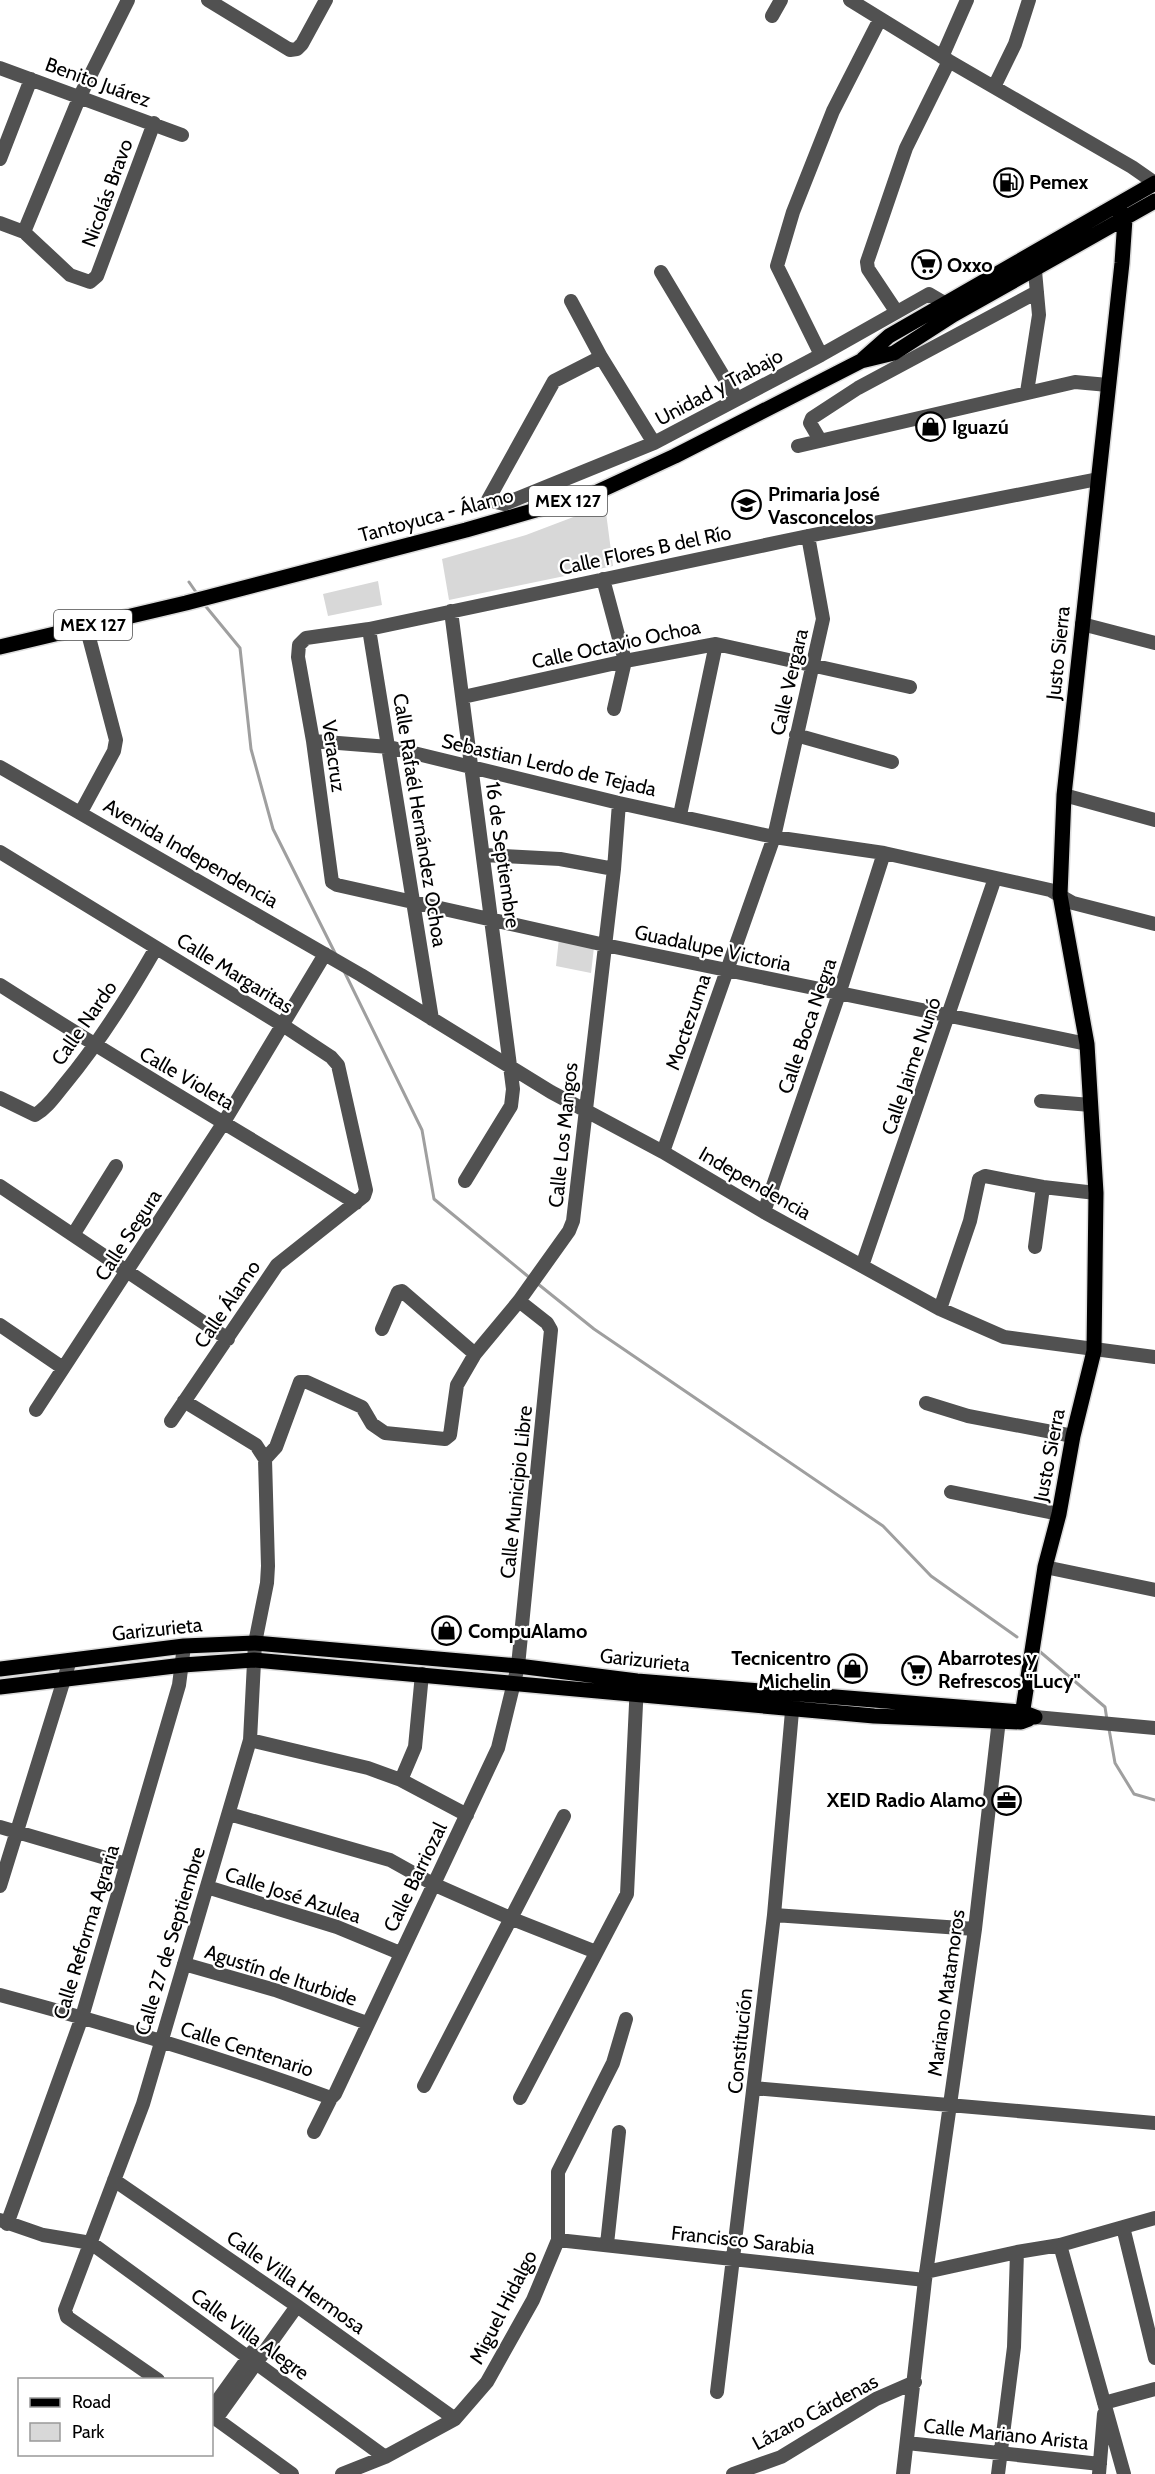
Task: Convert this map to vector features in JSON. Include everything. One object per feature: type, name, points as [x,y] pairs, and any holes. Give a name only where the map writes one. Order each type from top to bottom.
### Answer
[{"type":"main road","name":"MEX 127","points":[[1121,212],[1155,183]]},
{"type":"main road","name":"MEX 127","points":[[949,309],[1121,212],[1155,201]]},
{"type":"main road","name":"Justo Sierra","points":[[1026,1717],[1046,1567],[1059,1514],[1073,1436],[1094,1351],[1096,1193],[1087,1044],[1060,895],[1064,795],[1122,263],[1121,212]]},
{"type":"main road","name":"Tantoyuca - Álamo","points":[[0,647],[186,603],[455,533],[595,493],[675,456],[861,361],[889,336],[949,309]]},
{"type":"main road","name":"Garizurieta","points":[[0,1670],[184,1646],[255,1643],[518,1666],[636,1688]]},
{"type":"main road","name":"Garizurieta","points":[[0,1687],[183,1665],[254,1660],[513,1684],[636,1688],[1026,1717]]},
{"type":"street","points":[[0,223],[24,232],[80,96],[128,0]]},
{"type":"street","points":[[208,0],[290,50],[297,49],[302,44],[326,0]]},
{"type":"street","points":[[772,16],[781,0]]},
{"type":"street","points":[[850,0],[945,59],[1132,166],[1155,183]]},
{"type":"street","points":[[896,311],[868,269],[867,262],[906,148],[945,59],[967,0]]},
{"type":"street","points":[[994,87],[1015,44],[1029,0]]},
{"type":"street","points":[[821,355],[777,266],[794,212],[833,111],[880,19]]},
{"type":"street","name":"Benito Juárez","points":[[0,68],[182,135]]},
{"type":"street","points":[[0,159],[31,79]]},
{"type":"street","name":"Nicolás Bravo","points":[[24,232],[70,275],[90,282],[97,276],[154,123]]},
{"type":"street","points":[[1027,392],[1039,315],[1034,260]]},
{"type":"street","points":[[661,272],[737,399]]},
{"type":"street","points":[[820,440],[810,423],[812,418],[858,388],[1037,292]]},
{"type":"street","name":"Unidad y Trabajo","points":[[601,357],[554,381],[488,500],[504,504],[654,443],[821,355],[929,294],[949,309]]},
{"type":"street","points":[[571,301],[601,357],[654,443]]},
{"type":"street","points":[[798,446],[1075,382],[1108,386]]},
{"type":"street","name":"Calle Flores B del Río","points":[[306,639],[1098,479]]},
{"type":"street","name":"Calle Vergara","points":[[774,837],[823,620],[808,536]]},
{"type":"street","points":[[603,579],[625,661],[614,709]]},
{"type":"street","name":"16 de Septiembre","points":[[451,611],[513,1089],[511,1106],[465,1181]]},
{"type":"street","points":[[1082,624],[1155,643]]},
{"type":"street","points":[[81,812],[114,751],[116,740],[86,626]]},
{"type":"street","name":"Calle Rafaél Hernández Ochoa","points":[[369,628],[432,1018]]},
{"type":"street","name":"Veracruz","points":[[306,639],[299,645],[298,657],[313,741],[332,882]]},
{"type":"street","points":[[680,815],[716,644]]},
{"type":"street","name":"Calle Octavio Ochoa","points":[[463,697],[625,661],[716,644],[910,687]]},
{"type":"street","points":[[796,735],[892,762]]},
{"type":"street","name":"Sebastian Lerdo de Tejada","points":[[313,741],[389,747],[620,803],[774,837],[884,853],[1050,890],[1060,895]]},
{"type":"street","name":"Avenida Independencia","points":[[0,767],[361,975]]},
{"type":"street","points":[[1064,795],[1155,820]]},
{"type":"street","name":"Calle Los Mangos","points":[[266,1459],[276,1447],[300,1382],[307,1382],[362,1407],[372,1424],[385,1433],[446,1439],[450,1435],[457,1385],[475,1354],[522,1297],[569,1231],[573,1221],[620,803]]},
{"type":"street","name":"Moctezuma","points":[[663,1152],[774,837]]},
{"type":"street","name":"Calle Margaritas","points":[[0,852],[331,1057],[338,1065],[366,1190]]},
{"type":"street","name":"Calle Boca Negra","points":[[764,1212],[839,994],[884,853]]},
{"type":"street","points":[[484,855],[560,860],[614,869]]},
{"type":"street","name":"Calle Jaime Nunó","points":[[862,1266],[950,1017],[995,878]]},
{"type":"street","name":"Guadalupe Victoria","points":[[332,882],[604,945],[1087,1044]]},
{"type":"street","points":[[1060,895],[1073,903],[1155,924]]},
{"type":"street","name":"Calle Nardo","points":[[0,1098],[36,1115],[43,1111],[127,998],[156,948]]},
{"type":"street","name":"Calle Segura","points":[[36,1410],[224,1122],[328,956]]},
{"type":"street","name":"Independencia","points":[[361,975],[511,1069],[940,1309],[1004,1337],[1094,1351],[1155,1357]]},
{"type":"street","name":"Calle Violeta","points":[[0,985],[93,1046],[224,1122],[356,1203]]},
{"type":"street","points":[[1041,1101],[1090,1105]]},
{"type":"street","points":[[73,1234],[116,1166]]},
{"type":"street","points":[[940,1309],[970,1221],[980,1179],[985,1176],[1043,1187],[1096,1193]]},
{"type":"street","points":[[0,1186],[73,1234],[126,1273],[228,1339]]},
{"type":"street","points":[[1035,1247],[1043,1187]]},
{"type":"street","name":"Calle Álamo","points":[[171,1421],[277,1265],[356,1203],[364,1196],[366,1190]]},
{"type":"street","points":[[382,1329],[398,1292],[402,1291],[475,1354]]},
{"type":"street","name":"Calle Municipio Libre","points":[[518,1666],[551,1330],[522,1297]]},
{"type":"street","points":[[0,1324],[63,1368]]},
{"type":"street","points":[[184,1401],[256,1445],[266,1459]]},
{"type":"street","points":[[926,1403],[968,1416],[1073,1436]]},
{"type":"street","name":"Calle 27 de Septiembre","points":[[157,2378],[67,2318],[65,2310],[142,2104],[250,1740],[255,1643],[268,1575],[266,1459]]},
{"type":"street","points":[[951,1492],[1059,1514]]},
{"type":"street","points":[[1046,1567],[1155,1590]]},
{"type":"street","name":"Calle Reforma Agraria","points":[[4,2222],[82,2017],[179,1685],[184,1646]]},
{"type":"street","points":[[0,1887],[69,1660]]},
{"type":"street","name":"Calle Barriozal","points":[[314,2132],[335,2094],[498,1748],[518,1666]]},
{"type":"street","points":[[401,1780],[415,1747],[422,1674]]},
{"type":"street","points":[[520,2098],[627,1894],[636,1688]]},
{"type":"street","name":"Constitución","points":[[717,2392],[774,1915],[793,1701]]},
{"type":"street","name":"Mariano Matamoros","points":[[903,2474],[925,2276],[975,1929],[1000,1716]]},
{"type":"street","name":"Garizurieta","points":[[1026,1717],[1155,1728]]},
{"type":"street","points":[[250,1740],[368,1768],[401,1780],[466,1815]]},
{"type":"street","points":[[229,1814],[390,1860],[433,1884],[596,1952]]},
{"type":"street","points":[[424,2086],[564,1816]]},
{"type":"street","points":[[0,1827],[126,1864]]},
{"type":"street","name":"Calle José Azulea","points":[[207,1887],[337,1927],[400,1953]]},
{"type":"street","points":[[774,1915],[975,1929]]},
{"type":"street","name":"Agustín de Iturbide","points":[[184,1964],[275,1990],[367,2023]]},
{"type":"street","name":"Calle Centenario","points":[[0,1995],[82,2017],[253,2069],[331,2098]]},
{"type":"street","name":"Miguel Hidalgo","points":[[342,2474],[386,2457],[455,2419],[487,2382],[533,2300],[558,2240],[558,2172],[613,2063],[626,2019]]},
{"type":"street","points":[[754,2088],[1155,2123]]},
{"type":"street","points":[[607,2244],[619,2132]]},
{"type":"street","name":"Calle Villa Hermosa","points":[[114,2180],[455,2419]]},
{"type":"street","name":"Francisco Sarabia","points":[[558,2240],[733,2259],[925,2276],[1017,2252],[1060,2245],[1155,2218]]},
{"type":"street","points":[[4,2222],[43,2235],[91,2243]]},
{"type":"street","points":[[1123,2227],[1155,2358]]},
{"type":"street","name":"Calle Villa Alegre","points":[[91,2243],[386,2457]]},
{"type":"street","points":[[1060,2245],[1124,2474]]},
{"type":"street","points":[[999,2474],[1014,2348],[1017,2252]]},
{"type":"street","points":[[292,2474],[213,2414],[294,2304]]},
{"type":"street","name":"Lázaro Cárdenas","points":[[733,2474],[781,2457],[876,2399],[915,2382]]},
{"type":"street","points":[[1104,2403],[1155,2389]]},
{"type":"street","points":[[1100,2469],[1104,2403]]},
{"type":"street","name":"Calle Mariano Arista","points":[[907,2443],[1100,2469]]},
{"type":"green space","points":[[605,505],[613,566],[449,600],[442,559],[526,535]]},
{"type":"green space","points":[[378,581],[382,605],[328,616],[323,594]]},
{"type":"green space","points":[[559,938],[594,947],[591,973],[556,966]]},
{"type":"waterway","points":[[189,582],[198,595]]},
{"type":"waterway","points":[[203,603],[240,648],[251,749],[273,829],[336,955]]},
{"type":"waterway","points":[[344,971],[422,1130],[434,1199],[530,1278]]},
{"type":"waterway","points":[[538,1284],[594,1329],[883,1526],[931,1576],[1017,1637]]},
{"type":"waterway","points":[[1038,1650],[1105,1707],[1107,1720]]},
{"type":"waterway","points":[[1109,1729],[1115,1763],[1134,1794],[1155,1800]]},
{"type":"place","name":"Pemex","points":[[1008,182]]},
{"type":"place","name":"Oxxo","points":[[926,265]]},
{"type":"place","name":"Iguazú","points":[[931,427]]},
{"type":"place","name":"Primaria José Vasconcelos","points":[[747,505]]},
{"type":"place","name":"CompuAlamo","points":[[447,1631]]},
{"type":"place","name":"Tecnicentro Michelin","points":[[852,1669]]},
{"type":"place","name":"Abarrotes y Refrescos \"Lucy\"","points":[[917,1670]]},
{"type":"place","name":"XEID Radio Alamo","points":[[1007,1800]]}]
